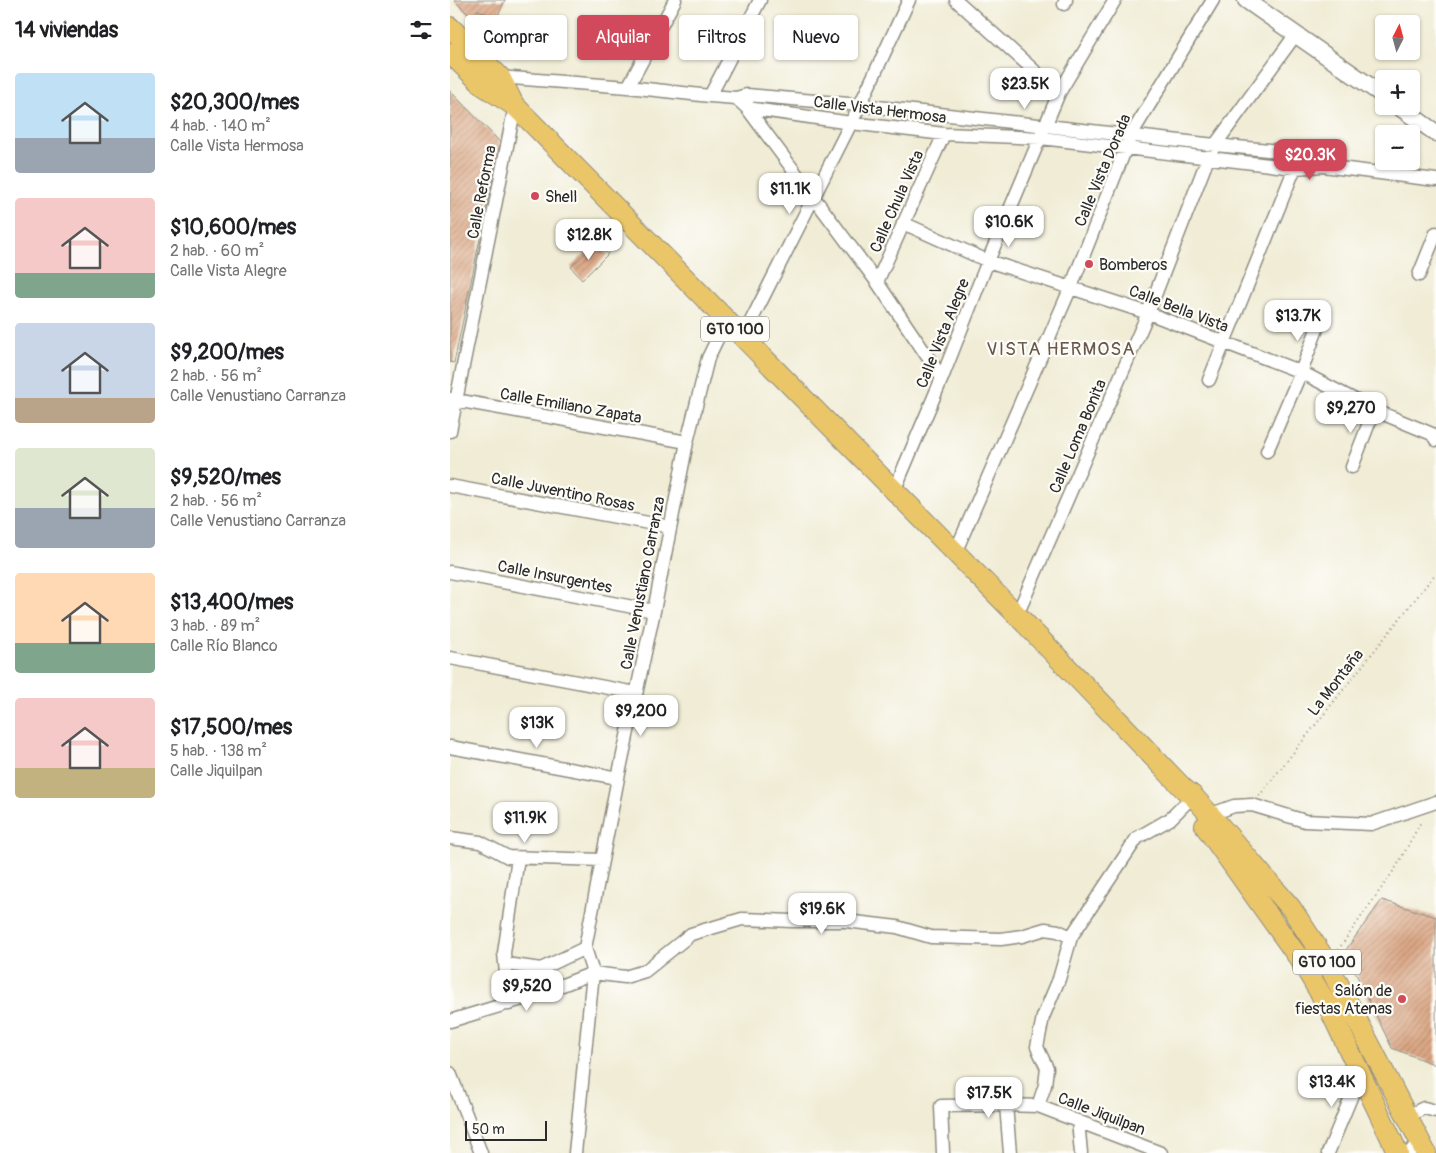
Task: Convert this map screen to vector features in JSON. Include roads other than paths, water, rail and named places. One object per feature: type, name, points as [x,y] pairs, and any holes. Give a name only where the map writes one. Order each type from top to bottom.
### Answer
[{"type":"main road","name":"GTO 100","points":[[450,27],[492,82],[515,106],[1017,615],[1188,795],[1210,814],[1291,908],[1328,964],[1407,1116],[1418,1149]]},
{"type":"main road","name":"GTO 100","points":[[450,53],[492,82]]},
{"type":"main road","name":"GTO 100","points":[[1188,795],[1303,964],[1330,1010],[1398,1153]]},
{"type":"street","points":[[628,87],[675,0]]},
{"type":"street","points":[[710,96],[760,0]]},
{"type":"street","points":[[743,337],[860,105],[908,0]]},
{"type":"street","points":[[956,0],[1059,93]]},
{"type":"street","name":"Calle Vista Alegre","points":[[894,491],[942,378],[988,260],[1059,93],[1114,0]]},
{"type":"street","name":"Calle Vista Dorada","points":[[955,553],[1071,286],[1131,135],[1213,0]]},
{"type":"street","points":[[1246,0],[1375,90]]},
{"type":"street","name":"Calle Loma Bonita","points":[[1017,615],[1148,313],[1208,158],[1215,145],[1296,34]]},
{"type":"street","name":"Calle Vista Hermosa","points":[[492,82],[628,87],[743,100],[860,105],[1043,132],[1126,149],[1295,168],[1323,166],[1436,180]]},
{"type":"street","points":[[743,100],[877,282],[942,378]]},
{"type":"street","name":"Calle Vista Hermosa","points":[[743,100],[850,123],[944,134],[1043,132],[1131,135],[1301,153],[1323,166]]},
{"type":"street","name":"Calle Reforma","points":[[450,431],[453,400],[515,106]]},
{"type":"street","points":[[1411,115],[1436,133]]},
{"type":"street","name":"Calle Chula Vista","points":[[877,282],[944,134]]},
{"type":"street","points":[[1209,380],[1301,153]]},
{"type":"street","name":"Calle Bella Vista","points":[[903,223],[988,260],[1148,313],[1301,372],[1374,410],[1432,434],[1436,440]]},
{"type":"street","points":[[1419,275],[1436,232]]},
{"type":"street","name":"Calle Venustiano Carranza","points":[[584,948],[687,442],[708,358],[726,320]]},
{"type":"street","points":[[1267,451],[1301,372],[1320,321]]},
{"type":"street","name":"Calle Emiliano Zapata","points":[[453,400],[687,442]]},
{"type":"street","points":[[1352,468],[1374,410]]},
{"type":"street","name":"Calle Juventino Rosas","points":[[450,486],[670,527]]},
{"type":"street","name":"Calle Insurgentes","points":[[450,572],[654,610]]},
{"type":"street","points":[[450,658],[636,693]]},
{"type":"street","points":[[450,747],[618,778]]},
{"type":"street","points":[[1038,1106],[1048,1068],[1037,1047],[1043,1017],[1059,979],[1071,937],[1137,838],[1170,819],[1188,795]]},
{"type":"street","points":[[1210,814],[1234,806],[1252,805],[1305,821],[1371,824],[1433,803]]},
{"type":"street","points":[[450,838],[480,842],[508,857],[602,860]]},
{"type":"street","points":[[509,1004],[504,953],[518,858]]},
{"type":"street","points":[[450,1021],[509,1004],[593,973],[625,977],[644,971],[691,934],[742,919],[792,922],[846,921],[896,927],[931,937],[1001,939],[1022,936],[1045,929],[1071,937]]},
{"type":"street","points":[[506,964],[541,969],[584,948],[593,973],[575,1153]]},
{"type":"street","points":[[541,969],[542,992]]},
{"type":"street","points":[[450,1073],[481,1153]]},
{"type":"street","points":[[1328,1153],[1361,1073]]},
{"type":"street","points":[[1006,1105],[1010,1153]]},
{"type":"street","name":"Calle Jiquilpan","points":[[943,1153],[941,1106],[1006,1105],[1038,1106],[1161,1153]]},
{"type":"street","points":[[1407,1116],[1424,1108],[1436,1111]]},
{"type":"street","points":[[1078,1121],[1082,1153]]},
{"type":"place","name":"Shell","points":[[535,196]]},
{"type":"place","name":"Bomberos","points":[[1089,264]]},
{"type":"place","name":"Salón de fiestas Atenas","points":[[1402,999]]},
{"type":"district","name":"VISTA HERMOSA","points":[[1061,348]]}]
